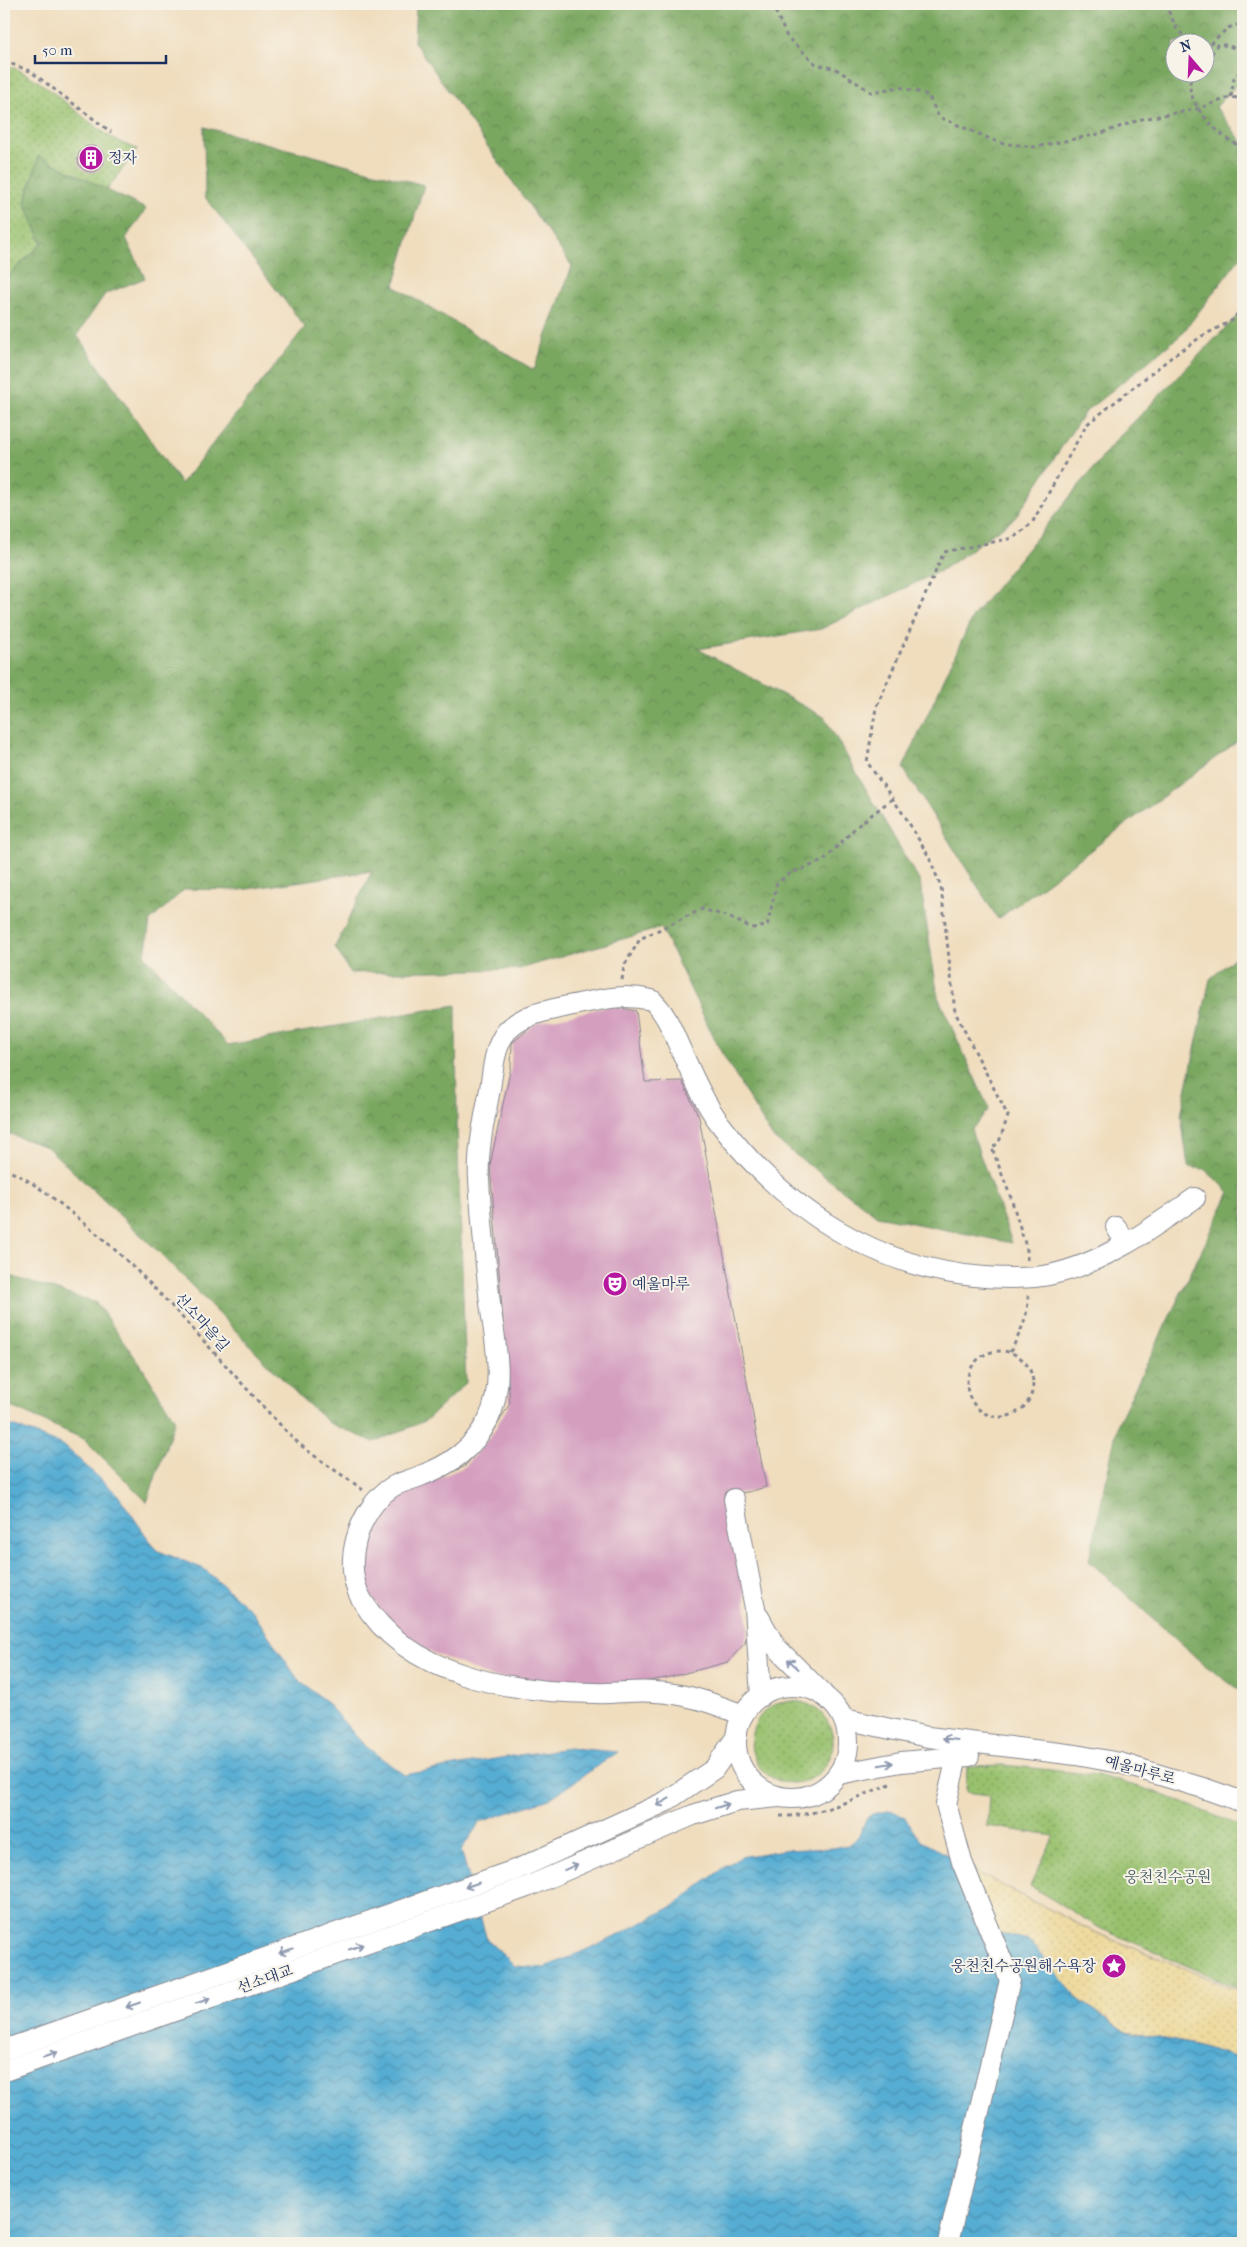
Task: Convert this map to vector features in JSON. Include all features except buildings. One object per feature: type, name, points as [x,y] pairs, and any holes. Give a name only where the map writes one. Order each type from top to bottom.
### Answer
[{"type":"street","points":[[743,1715],[700,1699],[658,1692],[598,1694],[544,1691],[488,1682],[459,1674],[422,1656],[378,1623],[363,1602],[354,1582],[353,1561],[356,1543],[366,1515],[376,1499],[394,1485],[446,1466],[479,1434],[488,1421],[494,1405],[498,1376],[488,1292],[478,1175],[484,1121],[497,1048],[506,1032],[517,1023],[532,1015],[621,996],[652,1000],[670,1022],[680,1047],[718,1122],[734,1143],[774,1184],[814,1216],[861,1244],[913,1264],[958,1275],[1028,1278],[1049,1275],[1080,1266],[1121,1235],[1155,1226],[1195,1198]]},
{"type":"street","points":[[734,1499],[754,1608],[761,1696]]},
{"type":"street","points":[[522,1878],[693,1815],[737,1801],[779,1797],[806,1797],[824,1788],[839,1774],[848,1748],[848,1730],[844,1720],[837,1708],[775,1646],[754,1608]]},
{"type":"street","points":[[779,1797],[755,1785],[746,1774],[740,1762],[736,1749],[737,1736],[743,1715],[761,1696],[775,1689],[790,1686],[806,1688],[827,1698]]},
{"type":"street","points":[[844,1720],[928,1737],[1034,1750]]},
{"type":"street","points":[[522,1878],[666,1802],[714,1769],[737,1736]]},
{"type":"street","points":[[839,1774],[900,1762],[1034,1750]]},
{"type":"street","name":"예울마루로","points":[[1034,1750],[1120,1763],[1243,1802]]},
{"type":"street","points":[[948,2243],[1010,1980],[962,1862],[946,1804],[957,1757]]},
{"type":"street","name":"선소대교","points":[[4,2050],[522,1878]]},
{"type":"street","name":"선소대교","points":[[4,2071],[522,1878]]},
{"type":"path","points":[[772,4],[787,37],[816,64],[836,69],[871,92],[900,87],[928,95],[939,117],[1000,143],[1034,147],[1099,134],[1142,119],[1197,109],[1231,97],[1243,99]]},
{"type":"path","points":[[1166,4],[1180,32]]},
{"type":"path","points":[[1214,40],[1228,28],[1243,23]]},
{"type":"path","points":[[1214,50],[1220,44],[1243,50]]},
{"type":"path","points":[[4,61],[30,71],[111,132]]},
{"type":"path","points":[[1231,97],[1234,78],[1243,69]]},
{"type":"path","points":[[1191,82],[1190,87],[1197,109],[1224,135],[1235,144],[1243,147]]},
{"type":"path","points":[[1010,1352],[1026,1318],[1029,1298],[1027,1250],[1002,1172],[992,1148],[999,1142],[1008,1116],[955,1012],[941,887],[930,857],[906,818],[867,762],[876,708],[944,552],[1013,538],[1032,523],[1086,425],[1173,356],[1202,336],[1235,320],[1243,298]]},
{"type":"path","points":[[621,996],[624,966],[640,938],[702,908],[752,928],[767,926],[777,883],[789,874],[823,861],[856,827],[892,799]]},
{"type":"path","name":"선소마을길","points":[[4,1169],[57,1201],[127,1259],[155,1286],[292,1437],[376,1499]]},
{"type":"path","points":[[999,1350],[1010,1352],[1023,1361],[1032,1374],[1031,1396],[1017,1412],[1002,1416],[986,1414],[977,1408],[970,1399],[967,1388],[969,1372],[978,1358],[988,1353],[999,1350]]},
{"type":"path","points":[[771,1816],[798,1817],[822,1811],[894,1783]]},
{"type":"green space","points":[[416,4],[1243,4],[1243,85],[1237,85],[1216,107],[1243,143],[1243,254],[1181,335],[1084,413],[1015,518],[942,570],[821,629],[698,649],[824,717],[920,882],[938,997],[989,1109],[971,1130],[1012,1243],[877,1216],[772,1137],[720,1050],[661,928],[519,969],[350,973],[335,947],[372,871],[240,890],[185,889],[150,921],[145,956],[228,1045],[456,1005],[457,1123],[466,1383],[425,1421],[374,1442],[329,1423],[299,1396],[161,1254],[47,1147],[4,1132],[4,280],[42,243],[25,203],[39,156],[146,209],[126,238],[145,278],[105,294],[77,335],[181,484],[305,327],[205,197],[204,127],[424,185],[394,286],[534,370],[572,266],[414,42]]},
{"type":"green space","points":[[4,65],[30,76],[95,126],[121,143],[137,149],[107,190],[39,156],[25,203],[42,243],[4,280]]},
{"type":"green space","points":[[1243,310],[1243,740],[1242,738],[998,919],[903,768],[973,616],[1116,440]]},
{"type":"green space","points":[[1243,950],[1243,1693],[1202,1663],[1089,1561],[1118,1423],[1230,1192],[1204,1169],[1188,1167],[1181,1115],[1210,979]]},
{"type":"green space","points":[[4,1274],[96,1303],[140,1364],[175,1420],[147,1502],[84,1439],[4,1404]]},
{"type":"green space","points":[[784,1701],[800,1701],[815,1708],[826,1719],[833,1734],[830,1758],[821,1771],[800,1783],[784,1783],[769,1776],[758,1765],[751,1750],[751,1734],[758,1719],[769,1708]]},
{"type":"green space","name":"웅천친수공원","points":[[1004,1765],[1097,1775],[1156,1792],[1243,1827],[1243,1990],[1098,1927],[1030,1886],[1054,1836],[987,1826],[989,1795],[966,1792],[967,1766]]},
{"type":"sand","name":"웅천친수공원해수욕장","points":[[968,1868],[1092,1931],[1243,1992],[1243,2060],[1196,2045],[1126,2032],[1078,1999],[1028,1940],[995,1933]]},
{"type":"water","points":[[4,1423],[63,1445],[118,1495],[156,1550],[204,1569],[252,1611],[299,1681],[324,1700],[364,1745],[404,1775],[570,1748],[618,1752],[549,1799],[480,1822],[461,1850],[487,1940],[515,1966],[544,1968],[613,1938],[675,1905],[726,1866],[741,1857],[783,1850],[834,1848],[848,1845],[859,1836],[866,1819],[872,1814],[887,1811],[895,1812],[905,1818],[921,1841],[962,1862],[995,1932],[1028,1940],[1078,1999],[1126,2032],[1196,2045],[1243,2060],[1243,2243],[4,2243]]},
{"type":"place","name":"정자","points":[[91,158]]},
{"type":"place","name":"예울마루","points":[[615,1284]]},
{"type":"place","name":"웅천친수공원해수욕장","points":[[1114,1966]]}]
